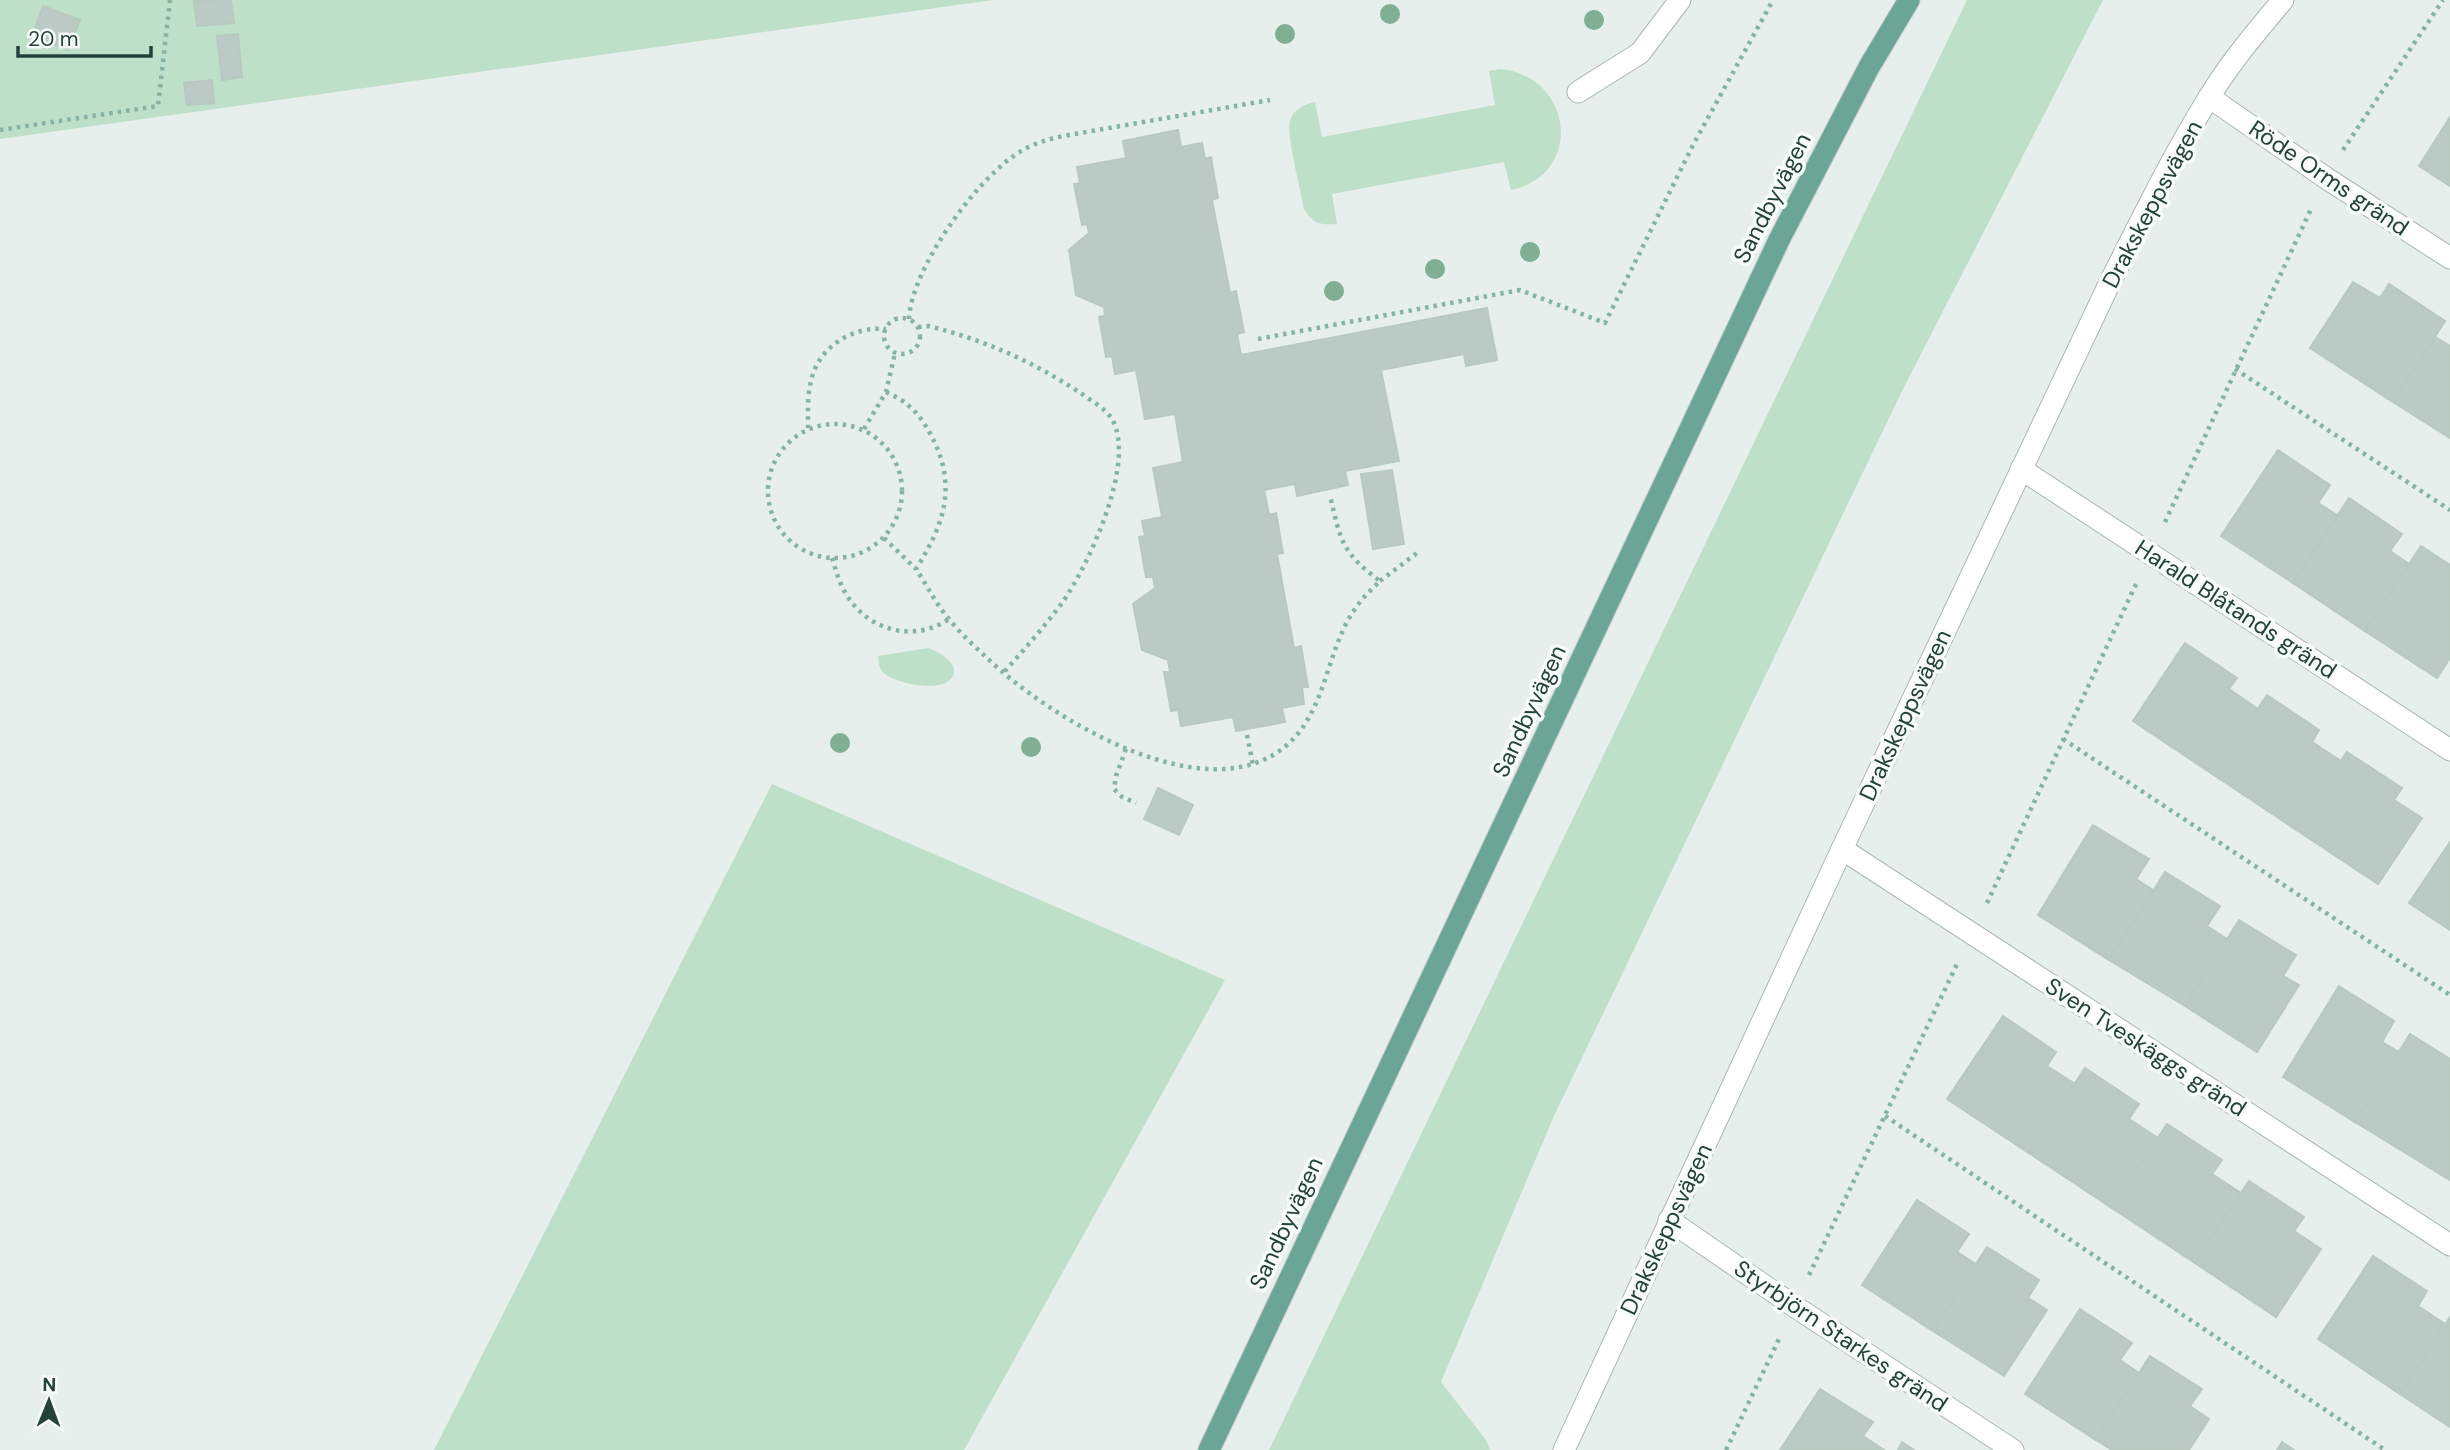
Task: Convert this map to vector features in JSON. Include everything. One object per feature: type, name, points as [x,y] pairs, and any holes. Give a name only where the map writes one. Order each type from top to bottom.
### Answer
[{"type":"main road","name":"Sandbyvägen","points":[[1209,1450],[1779,240],[1869,68],[1909,0]]},
{"type":"street","points":[[1578,92],[1640,53],[1680,0]]},
{"type":"street","name":"Drakskeppsvägen","points":[[1564,1450],[1842,849],[2117,268],[2158,187],[2209,97],[2249,40],[2283,0]]},
{"type":"street","name":"Röde Orms gränd","points":[[2209,97],[2326,178],[2450,258]]},
{"type":"street","name":"Harald Blåtands gränd","points":[[2021,469],[2450,750]]},
{"type":"street","name":"Sven Tveskäggs gränd","points":[[1842,849],[2450,1245]]},
{"type":"street","name":"Styrbjörn Starkes gränd","points":[[1669,1220],[2013,1450]]},
{"type":"path","points":[[0,130],[158,106],[170,0]]},
{"type":"path","points":[[1258,338],[1520,290],[1605,323],[1693,145],[1773,0]]},
{"type":"path","points":[[1726,1450],[1972,934],[2326,178],[2442,0]]},
{"type":"path","points":[[909,319],[909,306],[919,283],[953,221],[980,185],[1021,150],[1063,136],[1270,100]]},
{"type":"path","points":[[909,319],[918,327],[920,338],[916,348],[906,354],[895,353],[887,345],[886,329],[892,321],[909,319]]},
{"type":"path","points":[[918,327],[929,326],[1005,350],[1054,375],[1088,398],[1111,418],[1119,441],[1112,492],[1082,570],[1063,601],[1004,673]]},
{"type":"path","points":[[808,428],[813,373],[828,350],[851,334],[870,328],[886,329]]},
{"type":"path","points":[[864,429],[886,392],[895,353]]},
{"type":"path","points":[[2235,369],[2450,510]]},
{"type":"path","points":[[886,392],[909,405],[929,429],[942,457],[947,484],[941,521],[930,547],[916,569]]},
{"type":"path","points":[[846,424],[864,429],[880,439],[892,453],[900,469],[904,487],[895,523],[884,538],[860,553],[832,558],[812,554],[795,545],[776,522],[767,493],[770,473],[778,455],[791,439],[808,428],[846,424]]},
{"type":"path","points":[[1330,496],[1344,547],[1356,563],[1380,581]]},
{"type":"path","points":[[884,538],[916,569],[949,619],[986,658],[1075,724],[1126,749],[1186,766],[1228,769],[1253,765],[1286,745],[1309,717],[1354,610],[1380,581],[1417,553]]},
{"type":"path","points":[[832,558],[846,594],[864,616],[876,623],[892,630],[920,632],[935,628],[949,619]]},
{"type":"path","points":[[1247,735],[1253,765]]},
{"type":"path","points":[[2063,739],[2450,995]]},
{"type":"path","points":[[1126,749],[1114,789],[1122,797],[1136,803]]},
{"type":"path","points":[[1885,1116],[2385,1450]]},
{"type":"green space","points":[[0,0],[993,0],[0,139]]},
{"type":"green space","points":[[1967,0],[2103,0],[1903,389],[1554,1116],[1441,1382],[1486,1440],[1490,1450],[1269,1450]]},
{"type":"green space","points":[[1500,69],[1525,76],[1543,89],[1555,106],[1561,127],[1559,147],[1550,166],[1535,181],[1511,190],[1504,162],[1332,194],[1337,224],[1318,223],[1307,214],[1294,164],[1289,128],[1294,113],[1300,108],[1315,102],[1322,137],[1495,105],[1489,71]]},
{"type":"green space","points":[[928,648],[945,657],[953,666],[952,677],[941,685],[923,686],[895,679],[880,668],[878,656]]},
{"type":"green space","points":[[772,784],[1225,980],[964,1450],[434,1450]]},
{"type":"building","points":[[231,0],[234,23],[197,26],[194,1]]},
{"type":"building","points":[[43,6],[80,20],[68,50],[32,37]]},
{"type":"building","points":[[238,34],[242,77],[222,80],[217,36]]},
{"type":"building","points":[[212,80],[214,103],[187,105],[184,83]]},
{"type":"building","points":[[2450,117],[2450,186],[2419,166]]},
{"type":"building","points":[[1178,130],[1181,147],[1202,143],[1205,159],[1211,157],[1218,198],[1212,200],[1230,293],[1236,291],[1244,332],[1237,334],[1241,355],[1487,308],[1497,360],[1466,366],[1464,354],[1381,370],[1399,461],[1345,471],[1348,485],[1297,496],[1295,484],[1264,490],[1269,515],[1276,513],[1283,553],[1277,554],[1294,648],[1301,646],[1308,687],[1302,687],[1304,704],[1282,708],[1285,722],[1236,731],[1233,717],[1181,726],[1178,710],[1171,711],[1164,672],[1170,672],[1168,660],[1142,650],[1133,604],[1155,588],[1153,577],[1146,577],[1139,537],[1145,536],[1142,521],[1162,517],[1153,468],[1183,462],[1175,414],[1145,419],[1136,370],[1115,374],[1112,356],[1106,357],[1099,317],[1105,316],[1104,307],[1076,295],[1069,250],[1089,233],[1087,224],[1082,225],[1074,184],[1080,183],[1077,167],[1126,158],[1123,141]]},
{"type":"building","points":[[2353,282],[2380,298],[2389,284],[2445,321],[2393,402],[2310,348]]},
{"type":"building","points":[[2435,337],[2450,346],[2450,438],[2393,402]]},
{"type":"building","points":[[2278,450],[2330,485],[2318,503],[2337,515],[2293,583],[2221,536]]},
{"type":"building","points":[[1392,470],[1404,544],[1373,549],[1361,474]]},
{"type":"building","points":[[2349,498],[2402,534],[2390,551],[2409,564],[2365,631],[2293,583]]},
{"type":"building","points":[[2421,546],[2450,565],[2450,658],[2437,678],[2365,631]]},
{"type":"building","points":[[2185,643],[2237,678],[2229,689],[2258,709],[2214,775],[2133,721]]},
{"type":"building","points":[[2267,695],[2319,730],[2312,742],[2341,761],[2295,829],[2214,775]]},
{"type":"building","points":[[2347,752],[2402,788],[2394,800],[2422,818],[2378,884],[2295,829]]},
{"type":"building","points":[[1158,788],[1193,805],[1179,835],[1144,819]]},
{"type":"building","points":[[2093,825],[2149,859],[2136,879],[2153,890],[2109,960],[2038,915]]},
{"type":"building","points":[[2450,842],[2450,930],[2409,903]]},
{"type":"building","points":[[2165,872],[2220,906],[2207,926],[2227,939],[2185,1006],[2109,960]]},
{"type":"building","points":[[2239,920],[2296,955],[2283,976],[2299,985],[2257,1052],[2185,1006]]},
{"type":"building","points":[[2339,986],[2394,1021],[2382,1042],[2399,1052],[2355,1122],[2283,1077]]},
{"type":"building","points":[[2003,1016],[2056,1052],[2047,1066],[2075,1084],[2029,1153],[1947,1099]]},
{"type":"building","points":[[2410,1034],[2450,1059],[2450,1136],[2430,1168],[2355,1122]]},
{"type":"building","points":[[2085,1068],[2139,1104],[2129,1119],[2158,1138],[2112,1208],[2029,1153]]},
{"type":"building","points":[[2167,1124],[2222,1160],[2212,1174],[2241,1193],[2195,1263],[2112,1208]]},
{"type":"building","points":[[2450,1136],[2450,1180],[2430,1168]]},
{"type":"building","points":[[2249,1181],[2304,1217],[2294,1231],[2321,1249],[2276,1317],[2195,1263]]},
{"type":"building","points":[[1917,1200],[1969,1234],[1957,1252],[1976,1264],[1933,1331],[1862,1285]]},
{"type":"building","points":[[1987,1247],[2039,1280],[2028,1298],[2047,1310],[2004,1376],[1933,1331]]},
{"type":"building","points":[[2373,1256],[2427,1291],[2418,1306],[2445,1324],[2400,1394],[2318,1339]]},
{"type":"building","points":[[2080,1309],[2132,1343],[2120,1360],[2139,1373],[2096,1440],[2025,1394]]},
{"type":"building","points":[[2450,1317],[2450,1427],[2400,1394]]},
{"type":"building","points":[[2150,1356],[2202,1389],[2190,1406],[2209,1419],[2189,1450],[2112,1450],[2096,1440]]},
{"type":"building","points":[[1820,1389],[1873,1422],[1863,1436],[1884,1450],[1780,1450]]},
{"type":"building","points":[[1902,1442],[1914,1450],[1898,1450]]},
{"type":"building","points":[[2282,1442],[2294,1450],[2277,1450]]}]
